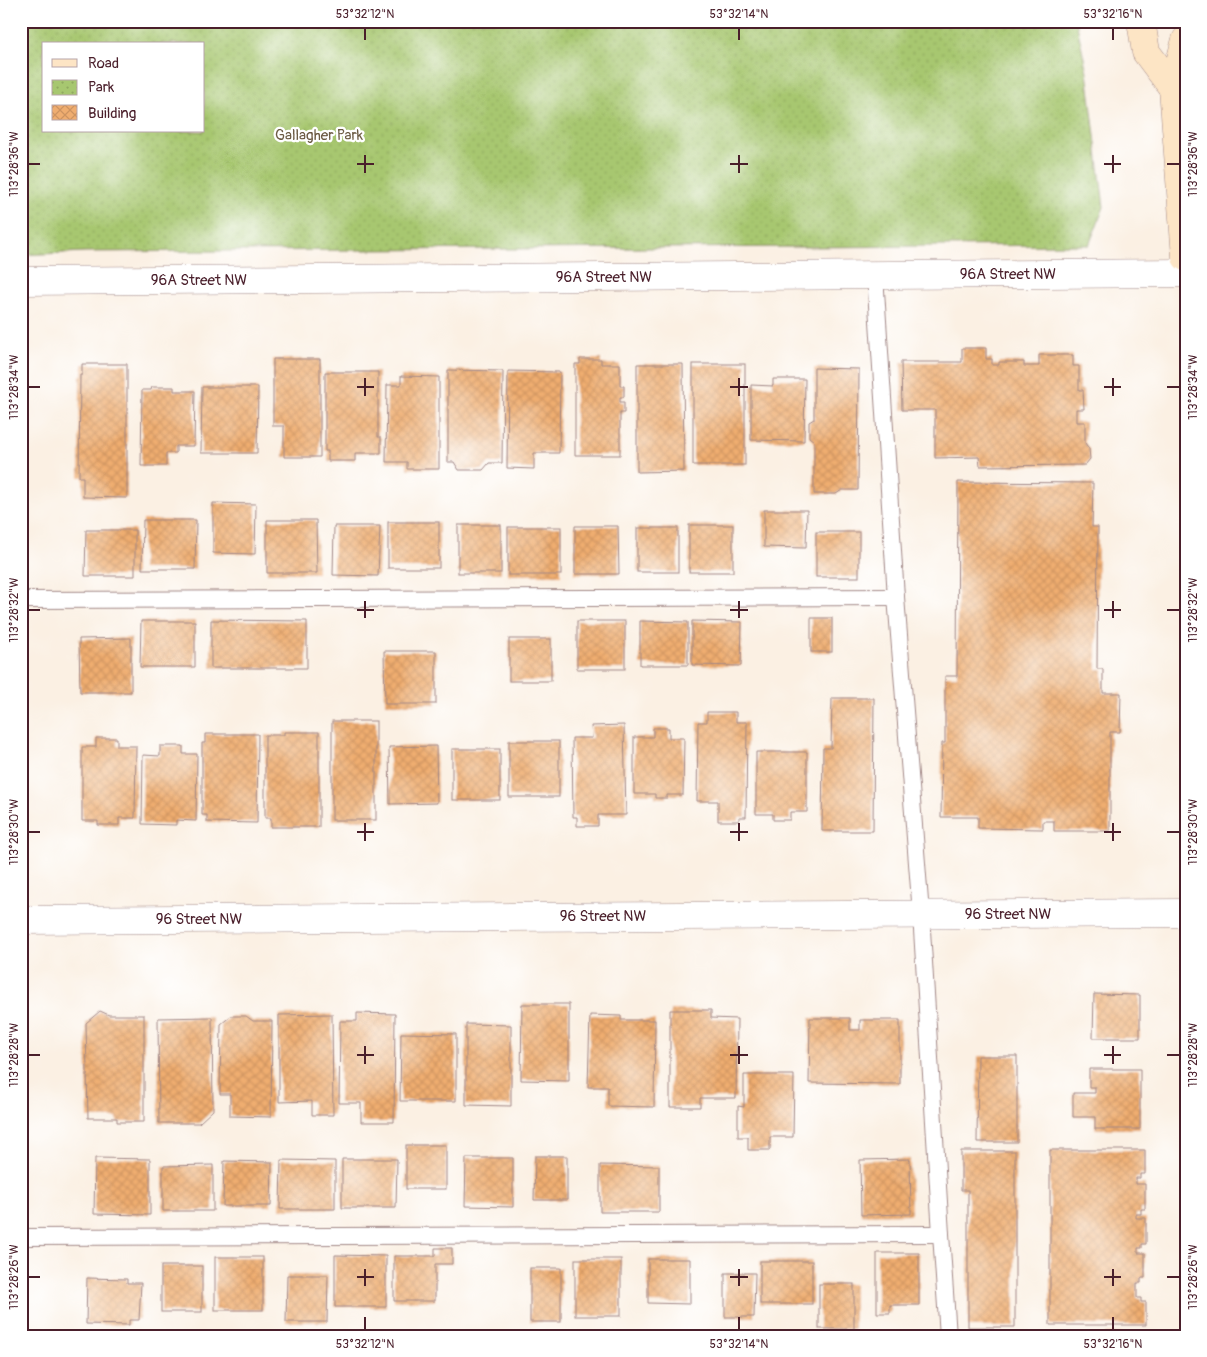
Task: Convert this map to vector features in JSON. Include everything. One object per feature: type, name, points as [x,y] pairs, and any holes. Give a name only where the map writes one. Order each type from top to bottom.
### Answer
[{"type":"main road","points":[[1141,21],[1146,52],[1173,88]]},
{"type":"main road","points":[[1184,21],[1186,35]]},
{"type":"main road","points":[[1186,40],[1173,88],[1186,257]]},
{"type":"street","name":"96A Street NW","points":[[21,281],[1186,273]]},
{"type":"street","name":"96 Street NW","points":[[21,920],[1186,913]]},
{"type":"lane","points":[[875,275],[896,596],[921,914],[948,1336]]},
{"type":"lane","points":[[21,600],[896,596]]},
{"type":"lane","points":[[21,1237],[941,1234]]},
{"type":"green space","name":"Gallagher Park","points":[[21,21],[1076,21],[1087,72],[1104,207],[1089,245],[85,252],[21,255]]},
{"type":"building","points":[[962,348],[986,348],[986,359],[992,359],[992,365],[999,365],[999,362],[1024,362],[1024,366],[1039,366],[1039,355],[1073,355],[1073,366],[1079,366],[1079,390],[1083,390],[1084,409],[1076,409],[1076,422],[1085,422],[1085,443],[1089,449],[1090,459],[1085,465],[980,466],[979,457],[935,458],[935,410],[902,410],[901,362],[962,362]]},
{"type":"building","points":[[273,359],[320,359],[320,457],[284,457],[284,426],[273,426]]},
{"type":"building","points":[[580,359],[601,359],[601,364],[620,364],[620,386],[624,386],[624,397],[620,397],[620,402],[624,402],[624,413],[620,413],[620,455],[575,455],[575,364],[580,364]]},
{"type":"building","points":[[82,364],[127,364],[127,498],[83,497],[83,477],[79,477],[80,375],[82,375]]},
{"type":"building","points":[[637,364],[683,364],[684,471],[637,472]]},
{"type":"building","points":[[693,364],[745,364],[745,465],[693,465]]},
{"type":"building","points":[[814,368],[859,369],[858,490],[842,490],[836,494],[814,494],[814,441],[809,437],[809,422],[814,419]]},
{"type":"building","points":[[448,370],[503,371],[502,463],[489,463],[483,470],[459,470],[454,462],[448,462]]},
{"type":"building","points":[[508,371],[560,372],[559,453],[534,453],[534,469],[507,468]]},
{"type":"building","points":[[325,372],[378,372],[378,437],[381,437],[381,453],[355,453],[355,461],[328,461],[328,451],[325,451]]},
{"type":"building","points":[[401,376],[439,377],[439,469],[407,469],[407,462],[386,462],[387,385],[401,385]]},
{"type":"building","points":[[773,379],[805,379],[804,441],[751,440],[751,385],[773,386]]},
{"type":"building","points":[[152,387],[174,387],[174,391],[195,391],[194,446],[176,446],[176,453],[166,453],[166,466],[141,466],[142,390],[151,390]]},
{"type":"building","points":[[202,387],[258,387],[257,453],[201,453]]},
{"type":"building","points":[[958,482],[1093,483],[1092,527],[1098,527],[1097,669],[1103,669],[1103,693],[1121,693],[1120,732],[1110,732],[1110,831],[1054,831],[1054,821],[1043,821],[1043,829],[978,828],[978,817],[941,817],[942,743],[945,743],[945,676],[957,676]]},
{"type":"building","points":[[213,503],[256,504],[255,554],[213,553]]},
{"type":"building","points":[[764,510],[807,510],[806,548],[764,547]]},
{"type":"building","points":[[143,520],[196,520],[195,569],[142,569]]},
{"type":"building","points":[[267,520],[316,520],[317,573],[267,573]]},
{"type":"building","points":[[388,522],[439,522],[439,568],[388,568]]},
{"type":"building","points":[[458,525],[501,525],[501,573],[458,573]]},
{"type":"building","points":[[689,525],[733,525],[733,572],[689,572]]},
{"type":"building","points":[[334,526],[380,526],[378,576],[333,575]]},
{"type":"building","points":[[575,526],[618,526],[619,574],[575,574]]},
{"type":"building","points":[[508,527],[561,527],[561,575],[508,575]]},
{"type":"building","points":[[637,528],[678,528],[678,572],[637,572]]},
{"type":"building","points":[[86,530],[135,530],[135,576],[85,576]]},
{"type":"building","points":[[816,532],[859,532],[859,577],[816,577]]},
{"type":"building","points":[[811,618],[832,618],[832,652],[811,652]]},
{"type":"building","points":[[211,620],[307,621],[307,668],[211,668]]},
{"type":"building","points":[[141,621],[195,621],[195,667],[140,667]]},
{"type":"building","points":[[577,621],[625,621],[625,669],[577,669]]},
{"type":"building","points":[[640,621],[688,622],[688,665],[640,665]]},
{"type":"building","points":[[692,621],[742,622],[741,666],[692,665]]},
{"type":"building","points":[[131,638],[131,692],[80,692],[79,639]]},
{"type":"building","points":[[509,639],[551,639],[551,681],[509,681]]},
{"type":"building","points":[[384,651],[436,651],[436,704],[385,704]]},
{"type":"building","points":[[832,698],[874,698],[873,831],[822,831],[823,748],[831,748]]},
{"type":"building","points":[[707,712],[736,712],[736,722],[747,722],[746,817],[739,817],[739,821],[718,821],[718,801],[697,801],[698,722],[707,722]]},
{"type":"building","points":[[332,721],[376,721],[376,820],[332,820]]},
{"type":"building","points":[[624,725],[626,815],[598,815],[598,826],[577,826],[577,817],[573,817],[572,738],[592,738],[591,726]]},
{"type":"building","points":[[653,728],[669,728],[669,738],[684,738],[683,795],[667,795],[667,798],[655,798],[655,794],[634,794],[634,737],[653,737]]},
{"type":"building","points":[[284,732],[319,732],[319,827],[271,827],[271,818],[265,818],[265,735],[284,735]]},
{"type":"building","points":[[205,734],[258,734],[257,823],[207,822],[207,815],[202,815],[202,743],[205,743]]},
{"type":"building","points":[[96,738],[117,738],[117,746],[136,746],[135,818],[119,818],[119,825],[98,825],[98,821],[82,821],[82,747],[96,747]]},
{"type":"building","points":[[509,741],[559,741],[559,797],[509,797]]},
{"type":"building","points":[[160,746],[183,746],[183,754],[197,754],[196,821],[176,820],[176,825],[142,824],[143,755],[160,756]]},
{"type":"building","points":[[436,746],[437,803],[390,804],[389,747]]},
{"type":"building","points":[[452,749],[500,749],[500,800],[452,800]]},
{"type":"building","points":[[756,752],[807,752],[807,812],[790,812],[790,820],[773,820],[773,814],[756,814]]},
{"type":"building","points":[[1094,994],[1140,995],[1140,1038],[1093,1038]]},
{"type":"building","points":[[522,1004],[569,1004],[569,1081],[521,1080]]},
{"type":"building","points":[[670,1010],[711,1010],[711,1018],[737,1019],[736,1098],[700,1098],[700,1107],[670,1107]]},
{"type":"building","points":[[100,1011],[109,1015],[144,1015],[144,1122],[117,1122],[117,1118],[88,1118],[86,1023]]},
{"type":"building","points":[[357,1013],[395,1014],[394,1122],[361,1122],[361,1103],[339,1103],[340,1021],[357,1021]]},
{"type":"building","points":[[332,1014],[333,1115],[312,1115],[312,1101],[279,1102],[279,1015]]},
{"type":"building","points":[[590,1015],[621,1016],[621,1020],[655,1020],[654,1107],[608,1106],[608,1087],[588,1087]]},
{"type":"building","points":[[231,1016],[246,1016],[253,1021],[272,1021],[271,1117],[230,1116],[230,1094],[220,1094],[221,1024]]},
{"type":"building","points":[[212,1017],[213,1110],[199,1123],[159,1123],[158,1018]]},
{"type":"building","points":[[810,1018],[850,1018],[850,1030],[860,1030],[860,1020],[900,1020],[900,1084],[809,1083]]},
{"type":"building","points":[[466,1024],[511,1025],[511,1106],[466,1105]]},
{"type":"building","points":[[401,1033],[456,1034],[456,1101],[400,1101]]},
{"type":"building","points":[[978,1056],[1017,1056],[1017,1142],[977,1142]]},
{"type":"building","points":[[1089,1069],[1140,1069],[1140,1129],[1095,1129],[1095,1117],[1073,1117],[1073,1093],[1095,1093],[1095,1087],[1089,1087]]},
{"type":"building","points":[[744,1075],[794,1075],[793,1137],[770,1137],[770,1150],[748,1150],[748,1137],[738,1137],[738,1106],[744,1107]]},
{"type":"building","points":[[406,1145],[446,1145],[446,1189],[406,1189]]},
{"type":"building","points":[[1050,1150],[1145,1150],[1145,1174],[1140,1174],[1140,1178],[1136,1178],[1136,1184],[1145,1184],[1145,1209],[1141,1209],[1141,1214],[1136,1214],[1136,1218],[1146,1218],[1146,1244],[1142,1244],[1142,1248],[1138,1248],[1138,1253],[1145,1253],[1145,1278],[1141,1278],[1141,1283],[1137,1283],[1137,1298],[1141,1298],[1141,1302],[1146,1302],[1146,1325],[1050,1325]]},
{"type":"building","points":[[961,1151],[1015,1151],[1015,1327],[968,1327],[968,1190],[961,1190]]},
{"type":"building","points":[[535,1156],[567,1156],[567,1200],[534,1200]]},
{"type":"building","points":[[95,1158],[150,1159],[150,1215],[94,1214]]},
{"type":"building","points":[[466,1158],[513,1158],[513,1207],[465,1206]]},
{"type":"building","points":[[342,1159],[397,1159],[396,1208],[342,1208]]},
{"type":"building","points":[[910,1159],[911,1214],[861,1215],[860,1160]]},
{"type":"building","points":[[281,1160],[335,1161],[335,1209],[280,1209]]},
{"type":"building","points":[[224,1161],[272,1162],[271,1206],[223,1206]]},
{"type":"building","points":[[213,1165],[213,1211],[163,1211],[163,1166]]},
{"type":"building","points":[[600,1165],[659,1166],[659,1212],[600,1212]]},
{"type":"building","points":[[435,1248],[452,1248],[452,1264],[435,1264],[435,1301],[394,1301],[394,1256],[435,1256]]},
{"type":"building","points":[[877,1253],[919,1253],[919,1305],[890,1305],[890,1313],[877,1313]]},
{"type":"building","points":[[335,1255],[386,1256],[386,1307],[335,1307]]},
{"type":"building","points":[[215,1257],[263,1257],[263,1310],[215,1310]]},
{"type":"building","points":[[575,1259],[621,1259],[621,1316],[575,1316]]},
{"type":"building","points":[[648,1259],[690,1259],[690,1304],[648,1303]]},
{"type":"building","points":[[760,1261],[812,1261],[812,1304],[760,1304]]},
{"type":"building","points":[[161,1266],[202,1266],[202,1312],[161,1312]]},
{"type":"building","points":[[530,1268],[561,1268],[561,1322],[530,1322]]},
{"type":"building","points":[[725,1273],[755,1273],[754,1317],[725,1317]]},
{"type":"building","points":[[287,1275],[328,1275],[327,1322],[286,1322]]},
{"type":"building","points":[[87,1278],[127,1279],[127,1283],[141,1283],[139,1320],[129,1320],[129,1325],[86,1324]]},
{"type":"building","points":[[819,1284],[854,1284],[854,1329],[819,1329]]},
{"type":"building","points":[[1159,1333],[1159,1336],[1105,1336],[1105,1334]]}]
